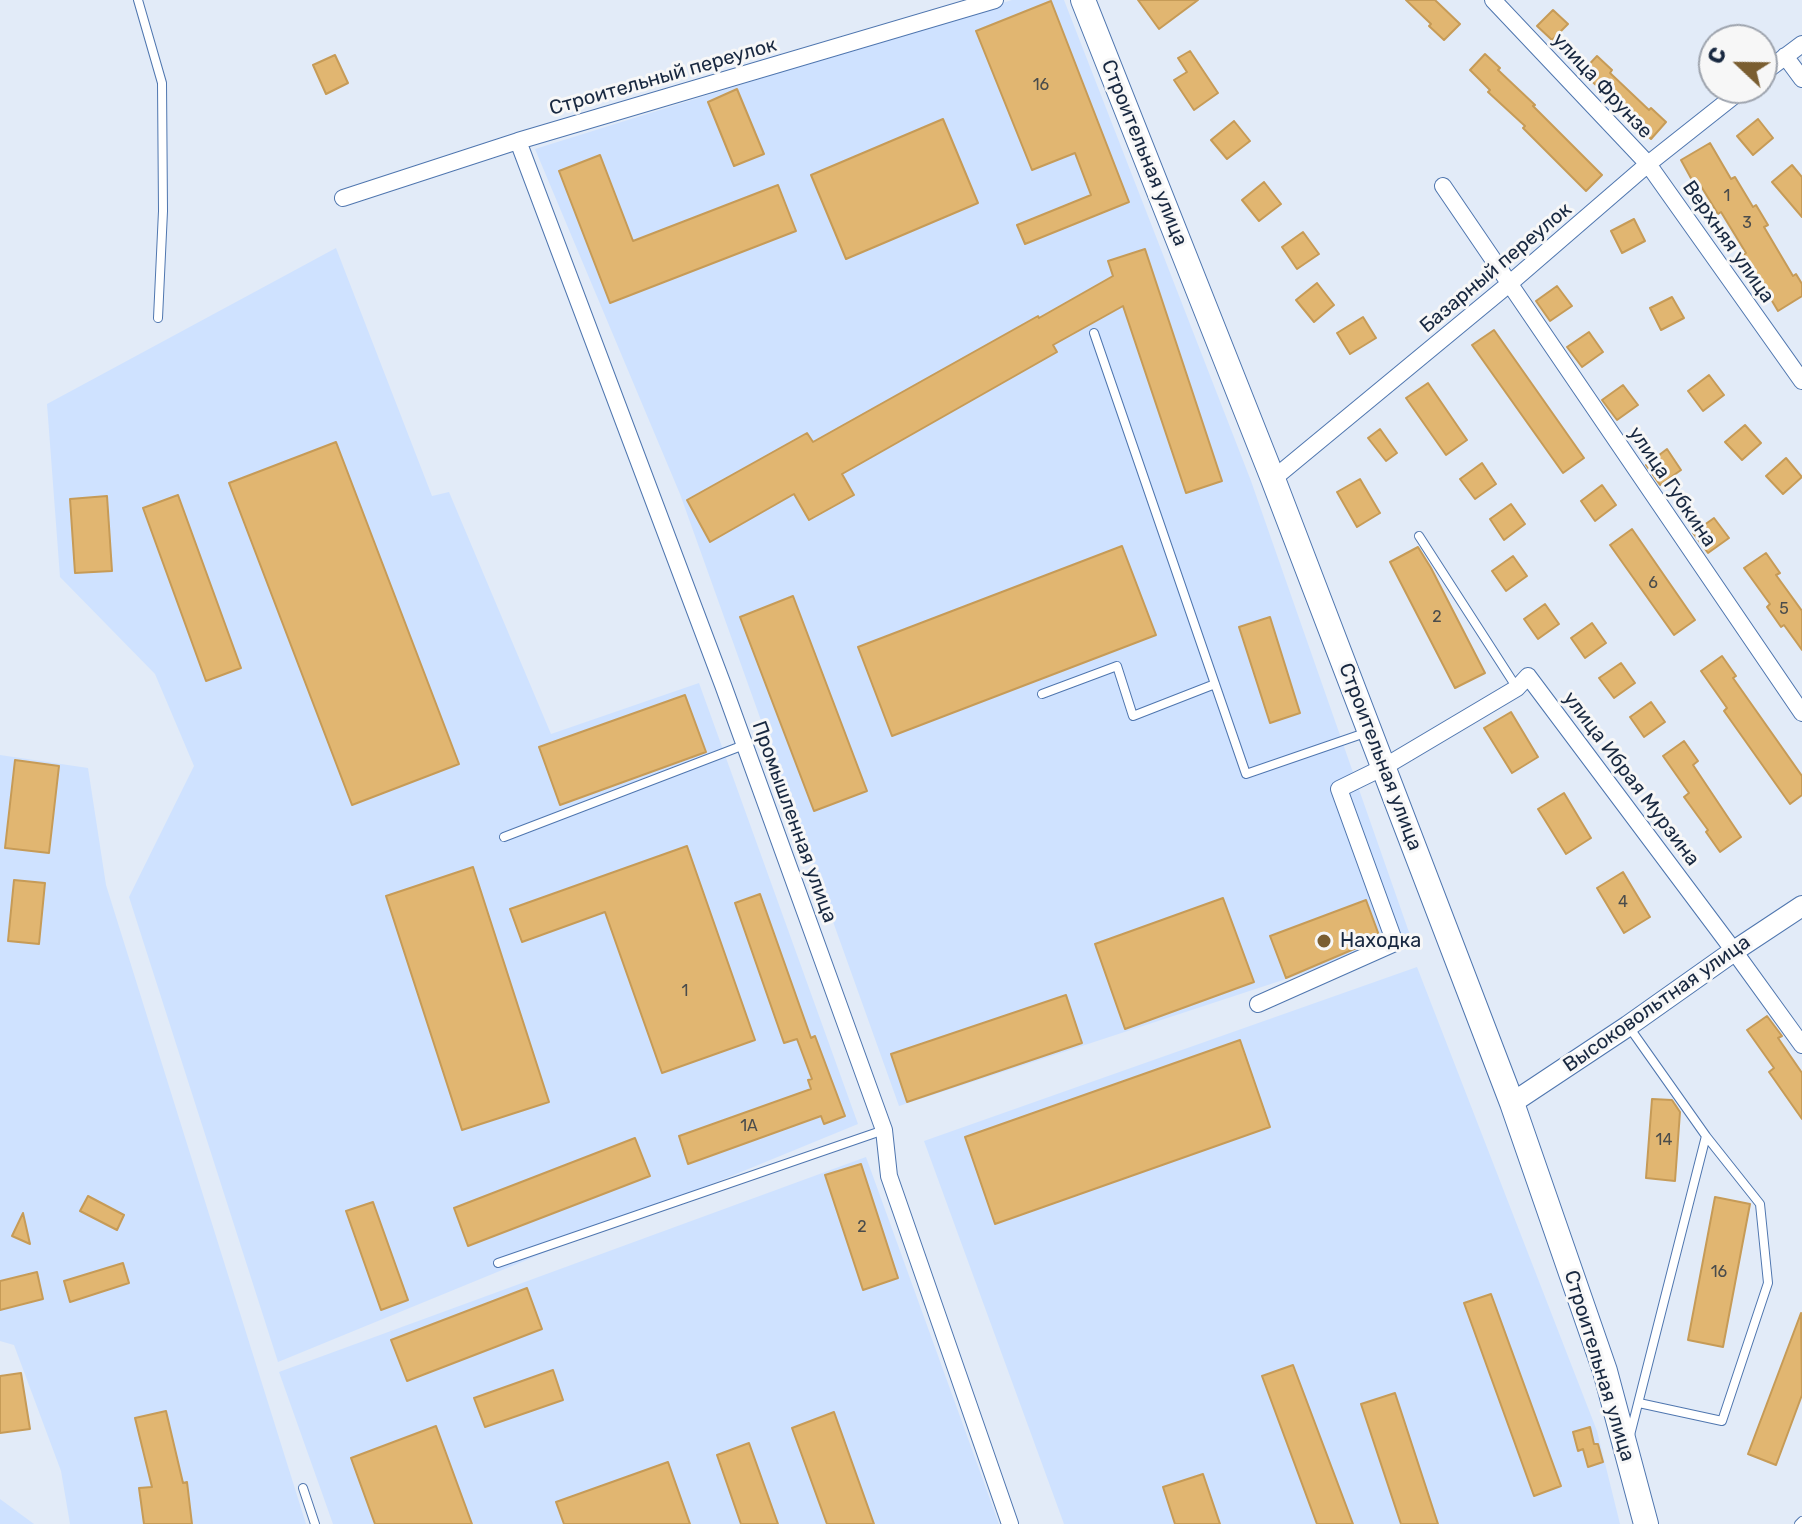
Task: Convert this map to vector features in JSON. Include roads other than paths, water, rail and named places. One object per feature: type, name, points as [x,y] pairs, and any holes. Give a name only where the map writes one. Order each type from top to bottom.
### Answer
[{"type":"main road","name":"Строительная улица","points":[[1083,0],[1273,479],[1512,1103],[1605,1371],[1646,1524]]},
{"type":"street","name":"Строительный переулок","points":[[343,198],[518,141],[995,0]]},
{"type":"street","name":"улица Фрунзе","points":[[1493,0],[1648,164]]},
{"type":"street","points":[[1778,61],[1802,44]]},
{"type":"street","points":[[1785,56],[1802,79]]},
{"type":"street","name":"Базарный переулок","points":[[1273,479],[1724,104]]},
{"type":"street","name":"Промышленная улица","points":[[518,141],[884,1130],[889,1176],[1010,1524]]},
{"type":"street","name":"Верхняя улица","points":[[1648,164],[1802,381]]},
{"type":"street","name":"улица Губкина","points":[[1443,186],[1802,713]]},
{"type":"street","name":"улица Ибрая Мурзина","points":[[1517,688],[1528,676],[1802,1045]]},
{"type":"street","points":[[1258,1004],[1395,943],[1339,789],[1384,767],[1517,688]]},
{"type":"street","name":"Высоковольтная улица","points":[[1512,1103],[1802,906]]},
{"type":"lane","points":[[138,0],[162,83],[163,211],[158,318]]},
{"type":"lane","points":[[1094,333],[1246,774],[1370,731]]},
{"type":"lane","points":[[1419,536],[1517,688]]},
{"type":"lane","points":[[1042,694],[1117,666],[1133,716],[1215,684]]},
{"type":"lane","points":[[504,837],[744,745]]},
{"type":"lane","points":[[1628,1026],[1706,1136],[1760,1204],[1768,1283],[1722,1421],[1639,1403]]},
{"type":"lane","points":[[498,1263],[884,1130]]},
{"type":"lane","points":[[1626,1452],[1706,1136]]},
{"type":"lane","points":[[303,1488],[315,1524]]},
{"type":"place","name":"Находка","points":[[1324,941]]}]
